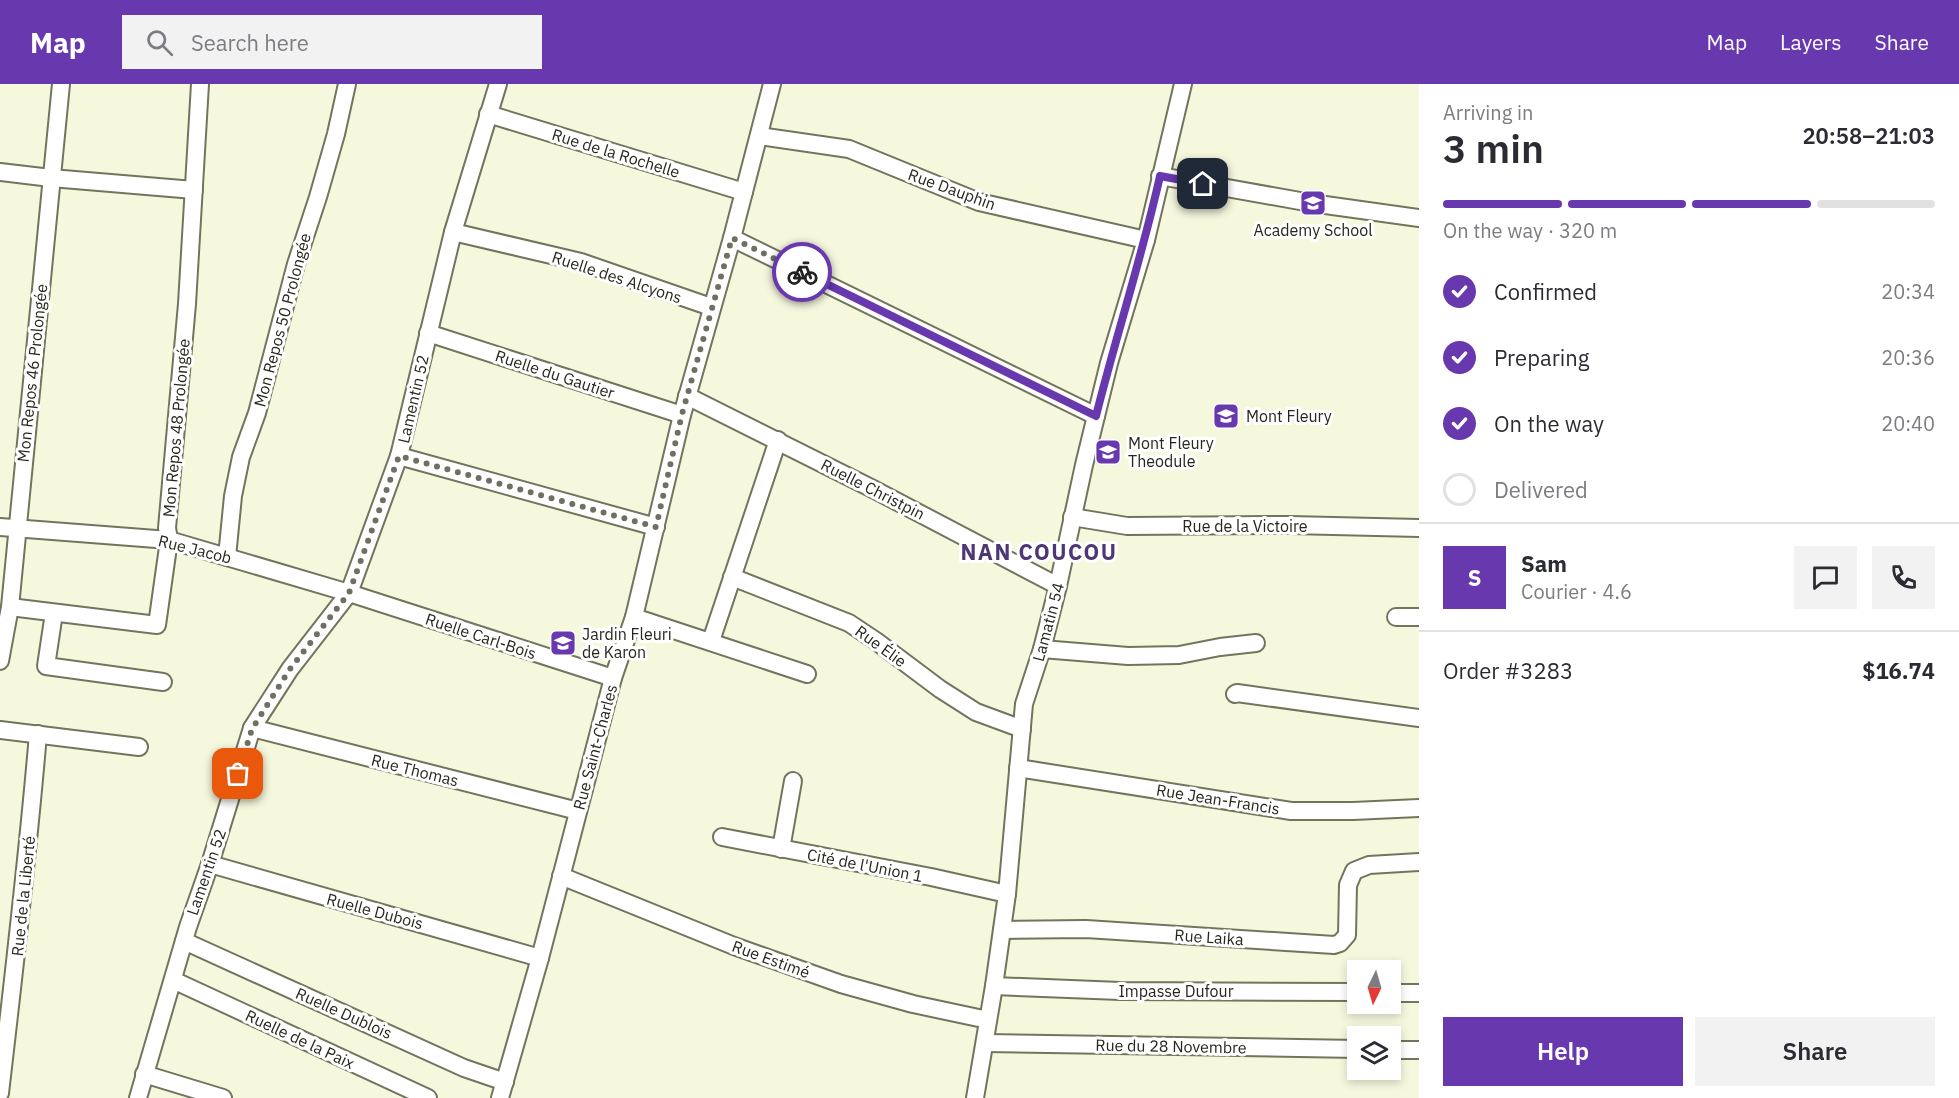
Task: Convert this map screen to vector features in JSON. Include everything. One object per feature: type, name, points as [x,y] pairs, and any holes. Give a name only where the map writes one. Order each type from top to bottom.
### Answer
[{"type":"street","name":"Mon Repos 46 Prolongée","points":[[0,661],[10,607],[8,527],[61,84]]},
{"type":"street","name":"Mon Repos 48 Prolongée","points":[[10,607],[157,625],[169,540],[167,528],[187,304],[200,84]]},
{"type":"street","name":"Mon Repos 50 Prolongée","points":[[227,557],[233,496],[241,457],[257,413],[296,264],[333,145],[347,84]]},
{"type":"street","name":"Lamentin 52","points":[[138,1098],[184,941],[252,729],[290,669],[349,593],[399,456],[453,232],[498,84]]},
{"type":"street","name":"Rue Saint-Charles","points":[[503,1090],[613,678],[634,617],[682,414],[732,238],[772,84]]},
{"type":"street","name":"Lamatin 54","points":[[975,1098],[1007,894],[1024,704],[1042,650],[1058,586],[1109,363],[1146,240],[1179,85]]},
{"type":"street","name":"Rue de la Rochelle","points":[[488,114],[744,192]]},
{"type":"street","name":"Rue Dauphin","points":[[759,136],[849,149],[979,202],[1146,240]]},
{"type":"street","points":[[0,172],[194,190]]},
{"type":"street","points":[[1160,176],[1311,203],[1419,218]]},
{"type":"street","name":"Ruelle des Alcyons","points":[[453,232],[581,262],[711,307]]},
{"type":"street","points":[[732,238],[1096,416]]},
{"type":"street","name":"Ruelle du Gautier","points":[[428,333],[682,414]]},
{"type":"street","name":"Ruelle Christpin","points":[[687,396],[778,440],[1058,586]]},
{"type":"street","points":[[711,641],[778,440]]},
{"type":"street","points":[[399,456],[656,527]]},
{"type":"street","name":"Rue de la Victoire","points":[[1072,517],[1127,526],[1290,525],[1419,528]]},
{"type":"street","name":"Rue Jacob","points":[[8,527],[169,540],[349,593]]},
{"type":"street","name":"Rue Élie","points":[[732,577],[849,623],[940,689],[976,712],[1022,729]]},
{"type":"street","name":"Ruelle Carl-Bois","points":[[349,593],[613,678]]},
{"type":"street","points":[[54,613],[46,666],[163,682]]},
{"type":"street","points":[[634,617],[807,674]]},
{"type":"street","points":[[1396,617],[1419,617]]},
{"type":"street","points":[[1042,650],[1117,656],[1179,655],[1256,642]]},
{"type":"street","points":[[1235,694],[1419,718]]},
{"type":"street","name":"Rue Thomas","points":[[252,729],[578,811]]},
{"type":"street","points":[[0,730],[139,747]]},
{"type":"street","name":"Rue de la Liberté","points":[[0,1092],[20,936],[21,902],[38,734]]},
{"type":"street","name":"Rue Jean-Francis","points":[[1018,768],[1291,812],[1419,808]]},
{"type":"street","points":[[781,849],[793,781]]},
{"type":"street","name":"Cité de l'Union 1","points":[[722,837],[1007,894]]},
{"type":"street","name":"Rue Laika","points":[[1002,930],[1086,929],[1334,945],[1340,943],[1347,935],[1348,885],[1354,871],[1369,866],[1419,862]]},
{"type":"street","name":"Ruelle Dubois","points":[[210,864],[540,958]]},
{"type":"street","name":"Rue Estimé","points":[[561,876],[734,946],[841,984],[913,1004],[988,1020]]},
{"type":"street","name":"Ruelle Dublois","points":[[184,941],[464,1068],[503,1090]]},
{"type":"street","name":"Ruelle de la Paix","points":[[173,980],[428,1098]]},
{"type":"street","name":"Impasse Dufour","points":[[994,986],[1120,991],[1347,992]]},
{"type":"street","points":[[1401,993],[1419,993]]},
{"type":"street","name":"Rue du 28 Novembre","points":[[985,1043],[1347,1049]]},
{"type":"street","points":[[1401,1050],[1419,1050]]},
{"type":"street","points":[[144,1074],[223,1098]]},
{"type":"way so far","points":[[238,774],[252,729],[290,669],[349,593],[399,456],[656,527],[682,414],[732,238],[802,272]]},
{"type":"place","name":"Academy School","points":[[1313,203]]},
{"type":"place","name":"Mont Fleury","points":[[1226,416]]},
{"type":"place","name":"Mont Fleury Theodule","points":[[1108,452]]},
{"type":"place","name":"Jardin Fleuri de Karon","points":[[563,643]]},
{"type":"district","name":"NAN COUCOU","points":[[1039,551]]},
{"type":"route","points":[[802,272],[1096,416],[1109,363],[1146,240],[1160,176],[1203,184]]}]
